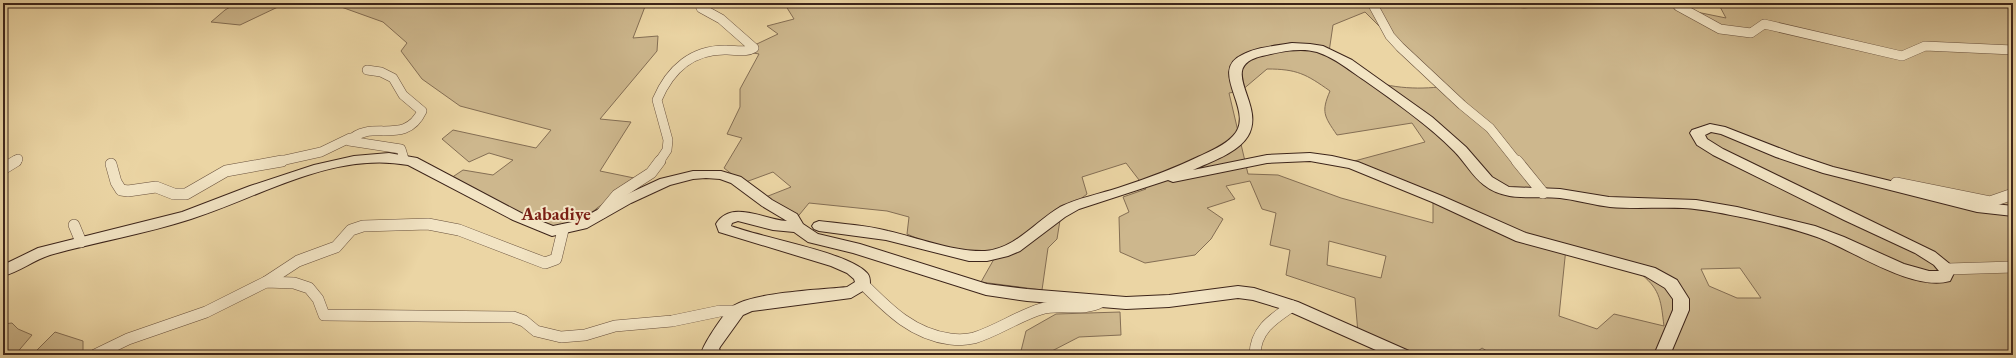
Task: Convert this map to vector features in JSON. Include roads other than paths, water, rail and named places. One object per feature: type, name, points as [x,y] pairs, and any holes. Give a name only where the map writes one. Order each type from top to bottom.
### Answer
[{"type":"street","points":[[599,216],[617,195],[651,173],[667,150],[668,140],[657,100],[663,88],[682,62],[691,56],[703,52],[726,50],[749,51],[754,48],[721,19],[701,8],[699,3]]},
{"type":"street","points":[[1372,3],[1390,36],[1462,106],[1490,128],[1543,192]]},
{"type":"street","points":[[1678,3],[1678,6],[1720,29],[1751,33],[1764,24],[1902,56],[1925,46],[2013,50]]},
{"type":"street","points":[[1101,302],[1088,308],[1058,306],[1042,309],[973,338],[953,339],[931,335],[913,328],[903,322],[862,282],[858,273],[839,263],[734,233],[724,228],[723,224],[729,218],[738,216],[778,226],[797,224],[886,235],[969,256],[994,256],[1016,247],[1062,211],[1153,181],[1197,163],[1227,147],[1242,134],[1248,120],[1247,112],[1234,71],[1238,62],[1250,56],[1300,47],[1314,48],[1333,54],[1412,107],[1462,152],[1492,185],[1508,192],[1560,193],[1611,202],[1668,202],[1707,206],[1794,225],[1824,234],[1908,271],[1930,277],[1945,277],[1948,269]]},
{"type":"street","points":[[111,164],[116,182],[121,190],[128,191],[156,188],[174,194],[186,194],[226,171],[321,152],[366,132],[396,131],[413,124],[420,117],[422,111],[419,107],[403,95],[399,86],[392,77],[378,71],[367,70]]},
{"type":"street","points":[[2013,211],[1991,211],[1972,207],[1814,166],[1725,131],[1710,128],[1698,134],[1702,142],[1718,152],[1870,227],[1925,252],[1939,260],[1948,269],[2013,267]]},
{"type":"street","points":[[350,138],[349,141],[357,144],[372,144],[401,149],[404,159]]},
{"type":"street","points":[[3,271],[43,252],[186,216],[255,189],[319,168],[372,157],[404,159],[419,163],[531,223],[552,231],[582,225],[626,200],[665,182],[693,175],[706,174],[721,175],[736,180],[768,203],[792,217],[797,224],[813,238],[856,248],[986,289],[1101,302],[1126,303],[1168,301],[1238,292],[1264,296],[1292,306],[1403,355]]},
{"type":"street","points":[[1153,181],[1195,175],[1225,167],[1267,159],[1310,158],[1353,165],[1437,199],[1521,237],[1620,262],[1650,272],[1671,284],[1681,299],[1681,310],[1662,355]]},
{"type":"street","points":[[3,169],[18,159]]},
{"type":"street","points":[[1884,184],[1889,181],[1990,202],[2013,194]]},
{"type":"street","points":[[95,355],[128,339],[199,315],[266,282],[279,272],[298,261],[336,247],[351,230],[363,226],[428,224],[459,230],[545,263],[556,259],[563,230]]},
{"type":"street","points":[[74,225],[81,242]]},
{"type":"street","points":[[819,226],[830,231],[856,248]]},
{"type":"street","points":[[266,282],[294,283],[309,288],[318,299],[324,315],[513,317],[524,321],[536,331],[561,337],[585,335],[615,326],[672,321],[720,311],[737,311],[763,302],[851,292],[856,290],[862,282]]},
{"type":"street","points":[[1255,355],[1255,340],[1265,326],[1292,306]]},
{"type":"street","points":[[715,355],[710,351],[712,345],[737,311]]},
{"type":"district","name":"Aabadiye","points":[[556,214]]}]
